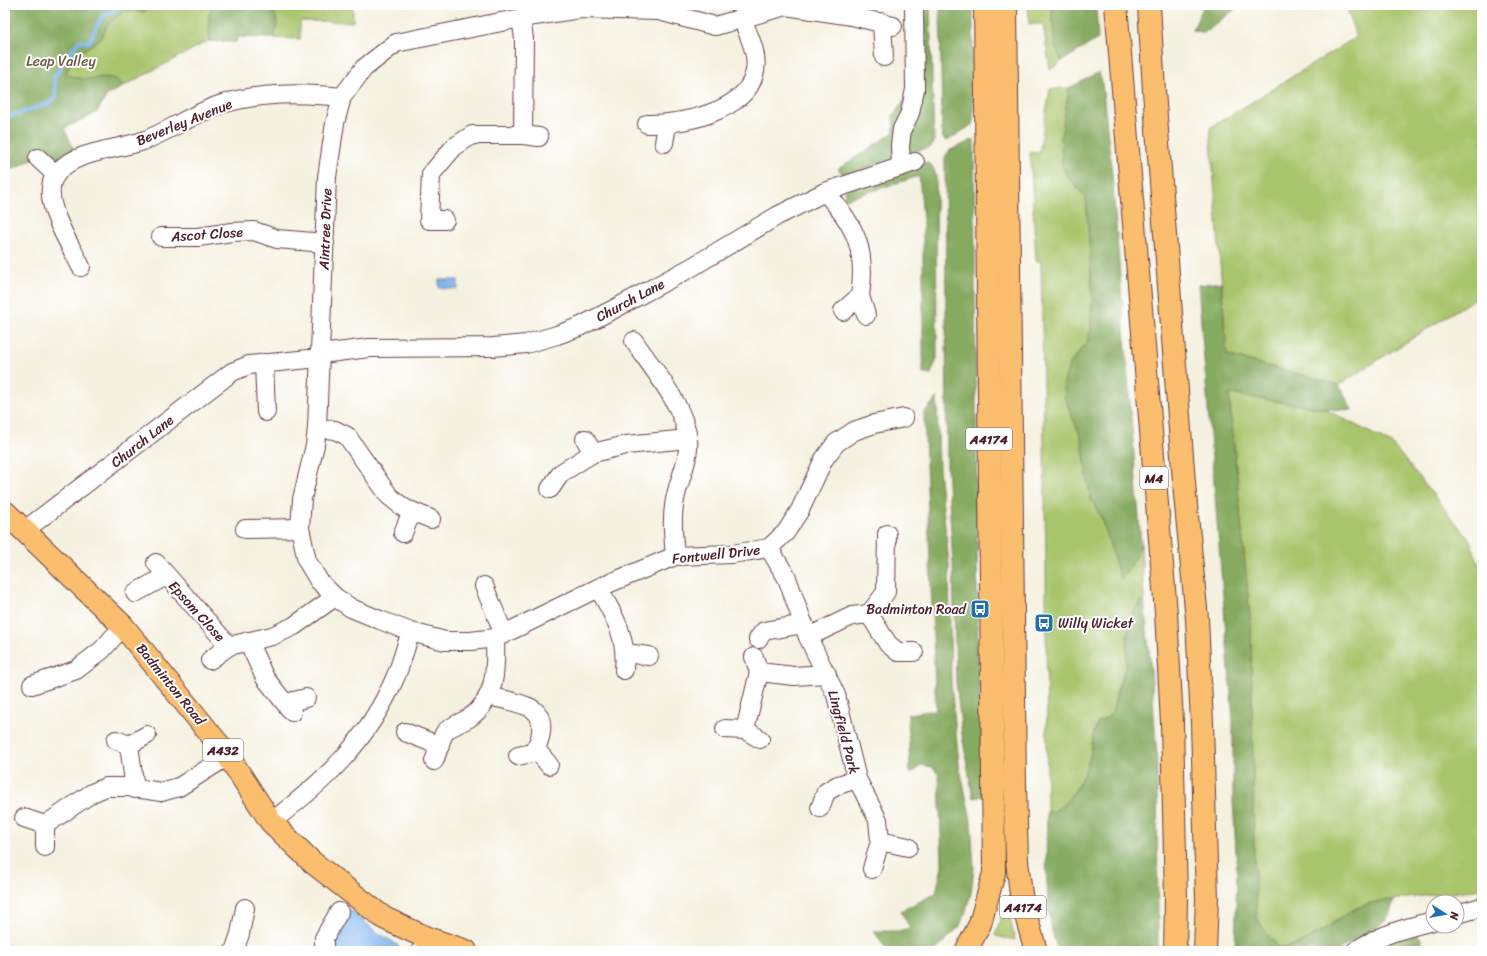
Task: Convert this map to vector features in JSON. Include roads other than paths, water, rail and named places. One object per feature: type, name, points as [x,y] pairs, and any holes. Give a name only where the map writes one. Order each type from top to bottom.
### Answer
[{"type":"main road","name":"A4174","points":[[966,951],[980,924],[994,873],[984,5]]},
{"type":"main road","name":"A4174","points":[[1006,5],[1017,861],[1022,902],[1036,951]]},
{"type":"main road","name":"M4","points":[[1116,5],[1166,613],[1172,723],[1176,899],[1174,951]]},
{"type":"main road","name":"M4","points":[[1149,5],[1196,619],[1206,875],[1206,951]]},
{"type":"main road","name":"Badminton Road","points":[[5,512],[26,530],[123,626],[228,756],[271,822],[312,862],[345,890],[424,944],[466,951]]},
{"type":"street","name":"Church Lane","points":[[26,530],[232,372],[249,365],[369,348],[493,347],[526,344],[557,335],[579,327],[614,309],[692,266],[777,216],[825,192],[908,164],[900,146],[902,129],[910,113],[915,89],[914,5]]},
{"type":"street","name":"Aintree Drive","points":[[410,632],[351,608],[335,597],[319,582],[307,562],[300,528],[302,499],[315,445],[317,428],[315,356],[325,243],[327,177],[335,123],[342,97],[364,68],[396,43],[521,18],[580,9],[659,11],[715,26],[786,6],[887,24],[884,57]]},
{"type":"street","points":[[445,220],[429,220],[429,190],[431,174],[446,156],[472,136],[531,136],[524,39],[521,18]]},
{"type":"street","points":[[647,124],[667,124],[725,108],[744,94],[754,75],[756,58],[742,19]]},
{"type":"street","name":"Beverley Avenue","points":[[56,175],[72,161],[142,141],[218,105],[232,101],[279,94],[317,94],[342,97]]},
{"type":"street","points":[[664,143],[667,124]]},
{"type":"street","points":[[38,158],[56,175],[52,188],[53,207],[59,228],[79,248],[82,266]]},
{"type":"street","points":[[825,192],[843,212],[859,242],[864,273],[860,296],[866,315]]},
{"type":"street","name":"Ascot Close","points":[[161,237],[198,237],[232,232],[254,232],[277,239],[325,243]]},
{"type":"street","points":[[843,311],[860,296]]},
{"type":"street","points":[[634,341],[666,388],[681,416],[688,439],[685,468],[676,495],[672,525],[675,556]]},
{"type":"street","points":[[264,363],[266,412]]},
{"type":"street","name":"Fontwell Drive","points":[[410,632],[445,641],[471,641],[500,636],[598,588],[675,556],[732,554],[769,548],[786,532],[797,516],[824,459],[836,442],[854,431],[868,426],[904,418]]},
{"type":"street","points":[[317,428],[335,430],[347,436],[389,496],[404,508],[431,519]]},
{"type":"street","points":[[550,489],[561,473],[589,446],[626,445],[688,439]]},
{"type":"street","points":[[403,533],[412,511]]},
{"type":"street","points":[[251,524],[300,528]]},
{"type":"street","points":[[758,639],[764,631],[806,630],[852,616],[869,614],[886,592],[891,541]]},
{"type":"street","name":"Lingfield Park","points":[[769,548],[787,578],[806,630],[836,695],[843,718],[857,779],[878,820],[880,840],[872,870]]},
{"type":"street","name":"Epsom Close","points":[[135,594],[161,569],[229,646]]},
{"type":"street","points":[[405,732],[437,753],[446,731],[476,713],[488,696],[494,684],[500,636],[484,586]]},
{"type":"street","points":[[598,588],[618,626],[625,661],[649,656]]},
{"type":"street","name":"Epsom Close","points":[[210,660],[229,646],[272,636],[294,626],[335,597]]},
{"type":"street","points":[[869,614],[888,644],[898,652],[914,652]]},
{"type":"street","points":[[41,688],[76,670],[102,650],[123,626]]},
{"type":"street","points":[[271,822],[307,795],[339,764],[369,727],[395,678],[410,632]]},
{"type":"street","name":"Epsom Close","points":[[248,641],[265,678],[289,707],[306,698]]},
{"type":"street","points":[[745,730],[752,702],[756,664],[794,676],[827,674]]},
{"type":"street","points":[[488,696],[532,708],[539,717],[542,730],[536,749],[528,754],[518,756]]},
{"type":"street","points":[[725,729],[745,730],[760,739]]},
{"type":"street","points":[[135,789],[122,743],[147,735]]},
{"type":"street","points":[[536,749],[549,765]]},
{"type":"street","points":[[45,825],[92,793],[106,787],[161,792],[179,787],[228,756]]},
{"type":"street","points":[[820,808],[826,792],[838,785],[857,779]]},
{"type":"street","points":[[24,818],[45,825]]},
{"type":"street","points":[[45,825],[46,847]]},
{"type":"street","points":[[880,840],[908,847]]},
{"type":"street","points":[[1465,912],[1482,907]]},
{"type":"street","points":[[234,951],[240,934],[245,908]]},
{"type":"street","points":[[324,951],[324,938],[339,912]]},
{"type":"street","points":[[1355,951],[1370,941],[1393,932],[1425,923]]},
{"type":"water","points":[[439,280],[458,280],[458,289],[439,288]]},
{"type":"water","points":[[349,909],[374,930],[399,946],[401,951],[331,951],[332,937]]},
{"type":"waterway","points":[[5,118],[50,103],[56,97],[54,76],[60,70],[61,64],[79,41],[89,42],[102,16],[124,5]]},
{"type":"place","name":"Badminton Road","points":[[980,609]]},
{"type":"place","name":"Willy Wicket","points":[[1044,623]]},
{"type":"park label","name":"Leap Valley","points":[[61,61]]}]
